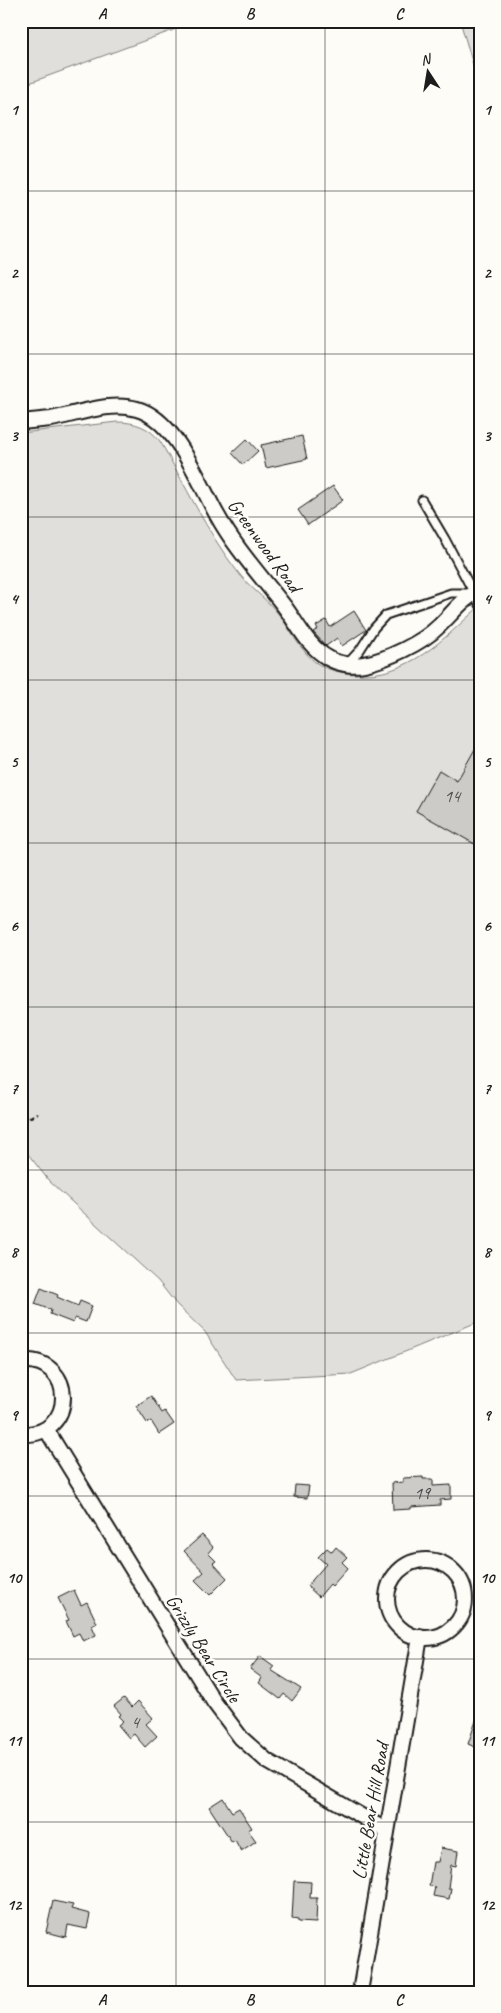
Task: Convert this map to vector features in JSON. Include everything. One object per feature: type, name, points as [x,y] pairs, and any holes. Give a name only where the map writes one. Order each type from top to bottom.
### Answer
[{"type":"street","name":"Greenwood Road","points":[[21,422],[49,419],[102,408],[125,407],[148,413],[160,420],[175,438],[231,540],[309,641],[326,657],[341,664],[363,664],[395,655],[436,629],[468,596],[478,596]]},
{"type":"street","points":[[21,1361],[31,1361],[45,1366],[56,1376],[63,1390],[63,1405],[57,1419],[46,1429],[31,1434],[21,1434]]},
{"type":"street","name":"Grizzly Bear Circle","points":[[46,1429],[214,1702],[241,1738],[255,1752],[280,1770],[387,1831]]},
{"type":"street","points":[[435,1561],[447,1566],[457,1575],[463,1587],[465,1600],[463,1613],[456,1624],[446,1633],[433,1637],[420,1637],[403,1630],[391,1616],[388,1604],[388,1591],[393,1580],[401,1570],[411,1564],[435,1561]]},
{"type":"street","name":"Little Bear Hill Road","points":[[360,1992],[420,1637]]},
{"type":"lane","points":[[422,500],[478,596]]},
{"type":"lane","points":[[347,664],[386,615],[451,593],[478,596]]},
{"type":"path","points":[[21,1122],[38,1114]]},
{"type":"shaded area","points":[[21,21],[198,21],[21,86]]},
{"type":"shaded area","points":[[460,21],[480,21],[480,88]]},
{"type":"shaded area","points":[[117,422],[141,426],[156,436],[226,556],[241,576],[276,611],[304,651],[320,665],[334,671],[355,674],[374,674],[392,670],[423,654],[480,606],[480,1321],[351,1374],[236,1380],[205,1332],[177,1305],[158,1281],[49,1181],[21,1145],[21,433]]},
{"type":"building","points":[[302,436],[307,459],[266,468],[261,445]]},
{"type":"building","points":[[247,439],[258,451],[243,465],[232,453]]},
{"type":"building","points":[[333,486],[343,500],[308,525],[298,510]]},
{"type":"building","points":[[354,611],[366,630],[342,646],[337,638],[326,646],[313,632],[318,629],[316,626],[326,620],[330,627]]},
{"type":"building","points":[[480,740],[480,847],[416,811],[439,770],[457,781]]},
{"type":"building","points":[[41,1288],[78,1306],[80,1301],[92,1306],[86,1322],[75,1318],[73,1323],[50,1314],[51,1310],[35,1304]]},
{"type":"building","points":[[151,1396],[162,1413],[165,1411],[174,1424],[159,1434],[151,1421],[147,1423],[136,1406]]},
{"type":"building","points":[[423,1477],[423,1479],[433,1479],[433,1486],[451,1485],[451,1499],[440,1500],[440,1505],[393,1510],[392,1483],[403,1482],[403,1478]]},
{"type":"building","points":[[295,1485],[309,1486],[307,1498],[294,1497]]},
{"type":"building","points":[[202,1535],[213,1547],[208,1553],[216,1561],[213,1563],[227,1578],[210,1595],[195,1580],[204,1572],[184,1551]]},
{"type":"building","points":[[336,1547],[347,1557],[342,1562],[348,1568],[319,1597],[307,1586],[326,1564],[318,1557],[327,1548],[332,1552]]},
{"type":"building","points":[[74,1590],[81,1605],[87,1602],[97,1623],[92,1626],[96,1635],[83,1641],[79,1633],[73,1636],[66,1621],[69,1620],[58,1598]]},
{"type":"building","points":[[260,1656],[274,1666],[271,1670],[301,1689],[292,1701],[284,1694],[280,1699],[259,1683],[262,1678],[250,1669]]},
{"type":"building","points":[[124,1698],[132,1707],[138,1701],[153,1718],[146,1724],[157,1736],[145,1747],[134,1734],[129,1738],[118,1725],[123,1721],[118,1716],[121,1714],[114,1706]]},
{"type":"building","points":[[478,1715],[480,1715],[480,1749],[468,1744]]},
{"type":"building","points":[[223,1798],[232,1812],[239,1808],[252,1828],[248,1830],[256,1841],[241,1851],[235,1840],[232,1842],[209,1807]]},
{"type":"building","points":[[441,1848],[458,1851],[456,1866],[451,1865],[448,1888],[451,1888],[449,1899],[433,1896],[435,1887],[429,1886],[433,1862],[438,1862]]},
{"type":"building","points":[[294,1881],[311,1882],[310,1898],[317,1898],[316,1923],[298,1922],[298,1920],[292,1919]]},
{"type":"building","points":[[53,1901],[73,1905],[71,1909],[90,1914],[87,1929],[68,1925],[66,1937],[46,1932]]}]
